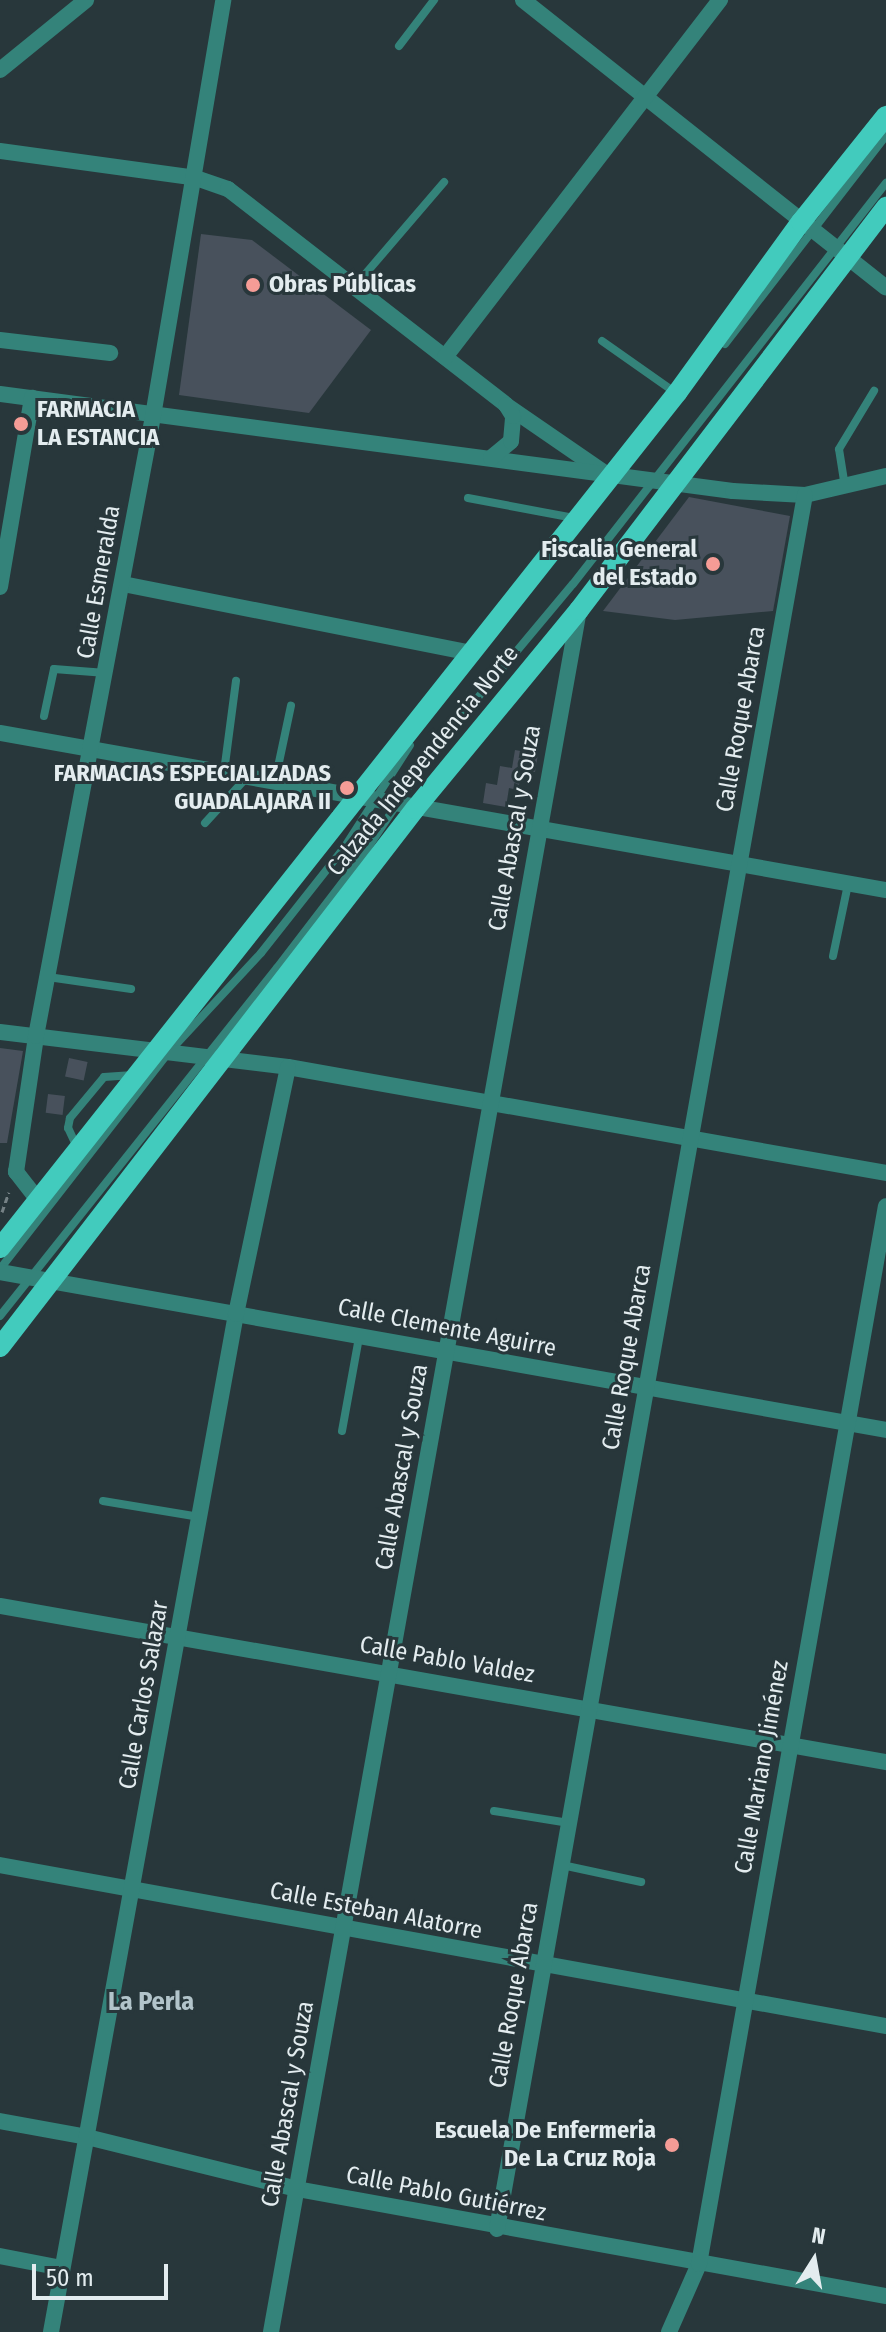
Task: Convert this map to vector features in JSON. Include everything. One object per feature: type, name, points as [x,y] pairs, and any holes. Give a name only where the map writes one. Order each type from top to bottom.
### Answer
[{"type":"main road","name":"Calzada Independencia Norte","points":[[0,1248],[136,1075],[162,1051],[363,798],[577,519],[616,477],[807,226],[886,116]]},
{"type":"main road","name":"Calzada Independencia Norte","points":[[0,1347],[40,1277],[406,807],[579,610],[841,253],[886,207]]},
{"type":"street","points":[[0,70],[86,0]]},
{"type":"street","name":"Calle Esmeralda","points":[[16,1172],[36,1036],[123,584],[196,178],[223,0]]},
{"type":"street","points":[[523,0],[647,93],[886,288]]},
{"type":"street","points":[[445,357],[720,0]]},
{"type":"street","points":[[0,151],[196,178],[228,189],[506,405],[616,477]]},
{"type":"street","points":[[0,340],[110,353]]},
{"type":"street","points":[[0,394],[153,412],[652,482],[805,495],[886,476]]},
{"type":"street","points":[[0,587],[32,398]]},
{"type":"street","points":[[491,458],[511,441],[513,416],[506,405]]},
{"type":"street","name":"Calle Roque Abarca","points":[[497,2229],[805,495]]},
{"type":"street","points":[[123,584],[472,653]]},
{"type":"street","name":"Calle Abascal y Souza","points":[[271,2332],[579,610]]},
{"type":"street","points":[[0,733],[886,890]]},
{"type":"street","points":[[0,1032],[288,1067],[886,1173]]},
{"type":"street","name":"Calle Carlos Salazar","points":[[51,2332],[236,1314],[288,1067]]},
{"type":"street","points":[[16,1172],[38,1200]]},
{"type":"street","name":"Calle Mariano Jiménez","points":[[669,2332],[699,2264],[886,1206]]},
{"type":"street","name":"Calle Clemente Aguirre","points":[[0,1270],[646,1390],[886,1430]]},
{"type":"street","name":"Calle Pablo Valdez","points":[[0,1606],[886,1762]]},
{"type":"street","name":"Calle Esteban Alatorre","points":[[0,1865],[544,1968],[886,2026]]},
{"type":"street","name":"Calle Pablo Gutiérrez","points":[[0,2121],[87,2137],[297,2189],[497,2229],[886,2296]]},
{"type":"street","points":[[0,2256],[62,2268]]},
{"type":"lane","points":[[399,46],[434,0]]},
{"type":"lane","points":[[363,798],[616,477],[807,226],[886,136]]},
{"type":"lane","points":[[355,286],[444,182]]},
{"type":"lane","points":[[406,807],[468,707],[841,253],[886,183]]},
{"type":"lane","points":[[602,341],[677,393]]},
{"type":"lane","points":[[845,488],[839,449],[874,391]]},
{"type":"lane","points":[[468,498],[577,519]]},
{"type":"lane","points":[[44,716],[54,669],[106,673]]},
{"type":"lane","points":[[224,772],[236,681]]},
{"type":"lane","points":[[275,781],[291,706]]},
{"type":"lane","points":[[205,823],[247,776]]},
{"type":"lane","points":[[833,956],[848,884]]},
{"type":"lane","points":[[48,977],[131,989]]},
{"type":"lane","points":[[0,1270],[162,1051]]},
{"type":"lane","points":[[0,1316],[40,1277]]},
{"type":"lane","points":[[342,1431],[359,1336]]},
{"type":"lane","points":[[103,1501],[200,1517]]},
{"type":"lane","points":[[494,1811],[569,1823]]},
{"type":"lane","points":[[562,1865],[641,1882]]},
{"type":"path","points":[[0,1219],[16,1172]]},
{"type":"building","name":"Obras Públicas","points":[[201,234],[252,240],[371,330],[309,413],[179,395]]},
{"type":"building","name":"Fiscalia General del Estado","points":[[689,497],[790,516],[773,611],[675,620],[603,611]]},
{"type":"building","points":[[515,750],[538,754],[535,772],[522,770],[518,790],[509,788],[506,807],[483,803],[486,783],[497,785],[500,766],[512,768]]},
{"type":"building","points":[[0,1048],[23,1051],[7,1143],[0,1143]]},
{"type":"building","points":[[69,1058],[88,1062],[84,1081],[65,1077]]},
{"type":"building","points":[[48,1094],[65,1096],[63,1115],[46,1113]]},
{"type":"place","name":"Obras Públicas","points":[[253,285]]},
{"type":"place","name":"FARMACIA LA ESTANCIA","points":[[21,424]]},
{"type":"place","name":"Fiscalia General del Estado","points":[[713,564]]},
{"type":"place","name":"FARMACIAS ESPECIALIZADAS GUADALAJARA II","points":[[347,788]]},
{"type":"place","name":"Escuela De Enfermeria De La Cruz Roja","points":[[672,2145]]},
{"type":"district","name":"La Perla","points":[[151,2002]]}]
